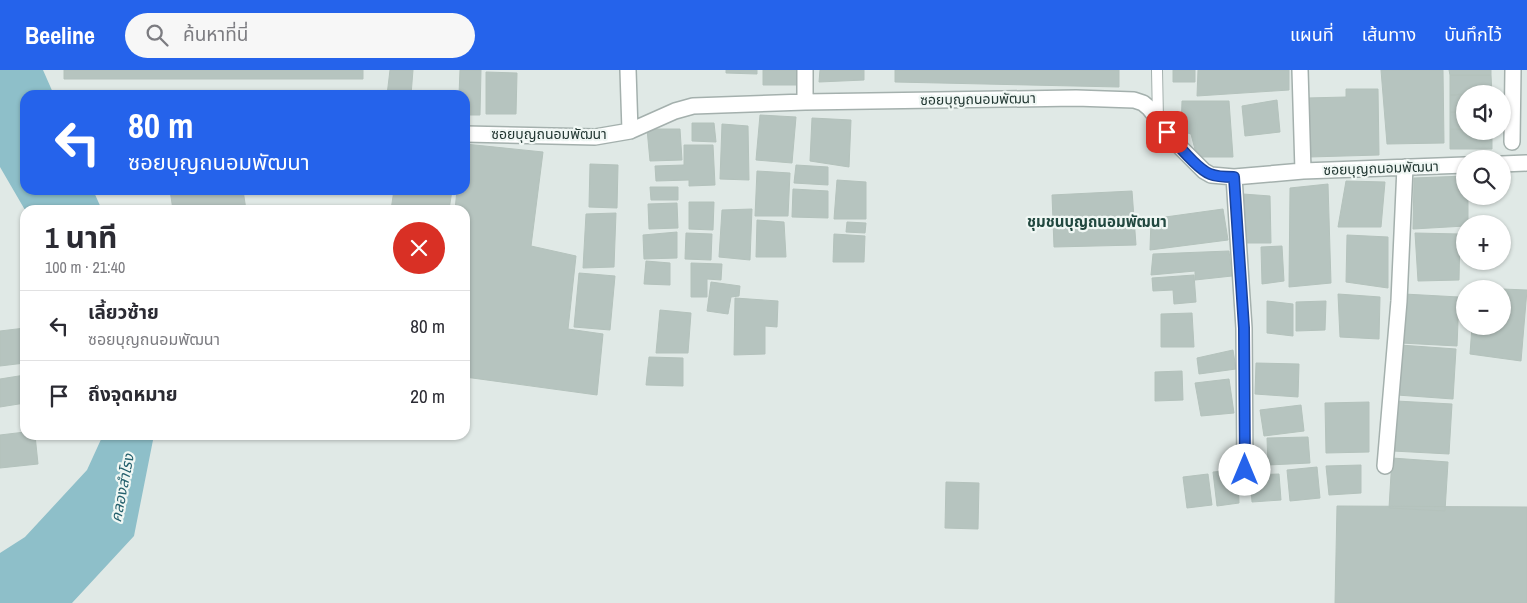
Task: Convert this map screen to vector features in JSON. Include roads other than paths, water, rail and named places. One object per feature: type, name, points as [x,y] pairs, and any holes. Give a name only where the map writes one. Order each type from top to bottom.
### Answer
[{"type":"street","points":[[628,70],[630,131]]},
{"type":"street","points":[[805,70],[805,102]]},
{"type":"street","points":[[1300,70],[1303,171]]},
{"type":"street","points":[[1512,142],[1513,70]]},
{"type":"street","name":"ซอยบุญถนอมพัฒนา","points":[[470,134],[595,137],[630,131],[675,110],[693,106],[805,102],[1076,98],[1134,100],[1142,103],[1177,144],[1204,171],[1211,175],[1234,177],[1303,171],[1456,165]]},
{"type":"street","points":[[1511,164],[1527,163]]},
{"type":"street","points":[[1385,466],[1399,301],[1405,167]]},
{"type":"street","points":[[1234,177],[1244,328],[1245,470]]},
{"type":"lane","points":[[1157,70],[1158,120]]},
{"type":"water","points":[[0,70],[43,70],[52,90],[20,90],[20,195],[95,195],[100,205],[22,205],[0,167]]},
{"type":"water","name":"คลองสำโรง","points":[[101,440],[153,440],[134,536],[72,603],[0,603],[0,553],[25,537],[87,470]]},
{"type":"district","name":"ชุมชนบุญถนอมพัฒนา","points":[[1097,221]]}]
